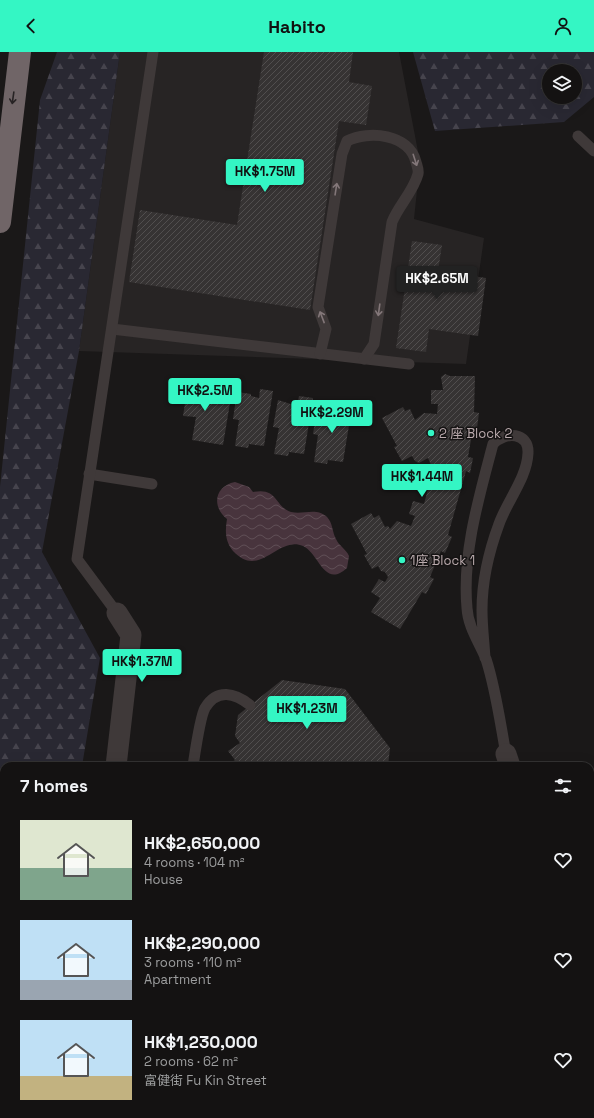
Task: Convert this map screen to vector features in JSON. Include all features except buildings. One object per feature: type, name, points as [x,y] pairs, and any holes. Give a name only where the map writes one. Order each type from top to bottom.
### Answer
[{"type":"highway","points":[[0,222],[20,52]]},
{"type":"street","points":[[116,762],[131,635],[117,612]]},
{"type":"lane","points":[[117,612],[77,559],[153,52]]},
{"type":"lane","points":[[320,354],[326,330],[318,307],[342,154],[347,141],[357,136],[370,134],[393,139],[409,147],[415,157],[418,172],[412,190],[397,211],[392,222],[374,344],[364,359]]},
{"type":"lane","points":[[578,136],[594,151]]},
{"type":"lane","points":[[112,329],[410,364]]},
{"type":"lane","points":[[485,658],[482,610],[490,550],[500,522],[519,481],[528,453],[526,445],[521,439],[514,435],[506,435],[499,438],[493,444],[482,486],[472,535],[468,571],[467,609],[472,631],[485,658],[496,696],[508,760]]},
{"type":"lane","points":[[90,474],[152,484]]},
{"type":"lane","points":[[193,762],[205,708],[214,698],[226,694],[240,697],[250,706]]},
{"type":"shaded area","points":[[120,52],[399,52],[420,162],[414,219],[484,238],[466,364],[79,351]]},
{"type":"green space","points":[[57,52],[120,52],[79,351],[42,552],[100,658],[83,762],[0,762],[0,487],[40,100]]},
{"type":"green space","points":[[413,52],[594,52],[594,97],[564,122],[435,131]]},
{"type":"water","points":[[235,482],[249,487],[253,492],[267,492],[275,498],[281,506],[291,512],[319,512],[327,517],[337,541],[349,556],[347,568],[339,573],[333,574],[327,572],[322,568],[309,550],[303,546],[294,544],[285,546],[260,559],[252,561],[243,559],[233,551],[228,543],[226,532],[227,519],[222,514],[217,503],[219,492],[228,484]]},
{"type":"place","name":"2 座 Block 2","points":[[431,433]]},
{"type":"place","name":"1座 Block 1","points":[[402,560]]}]
